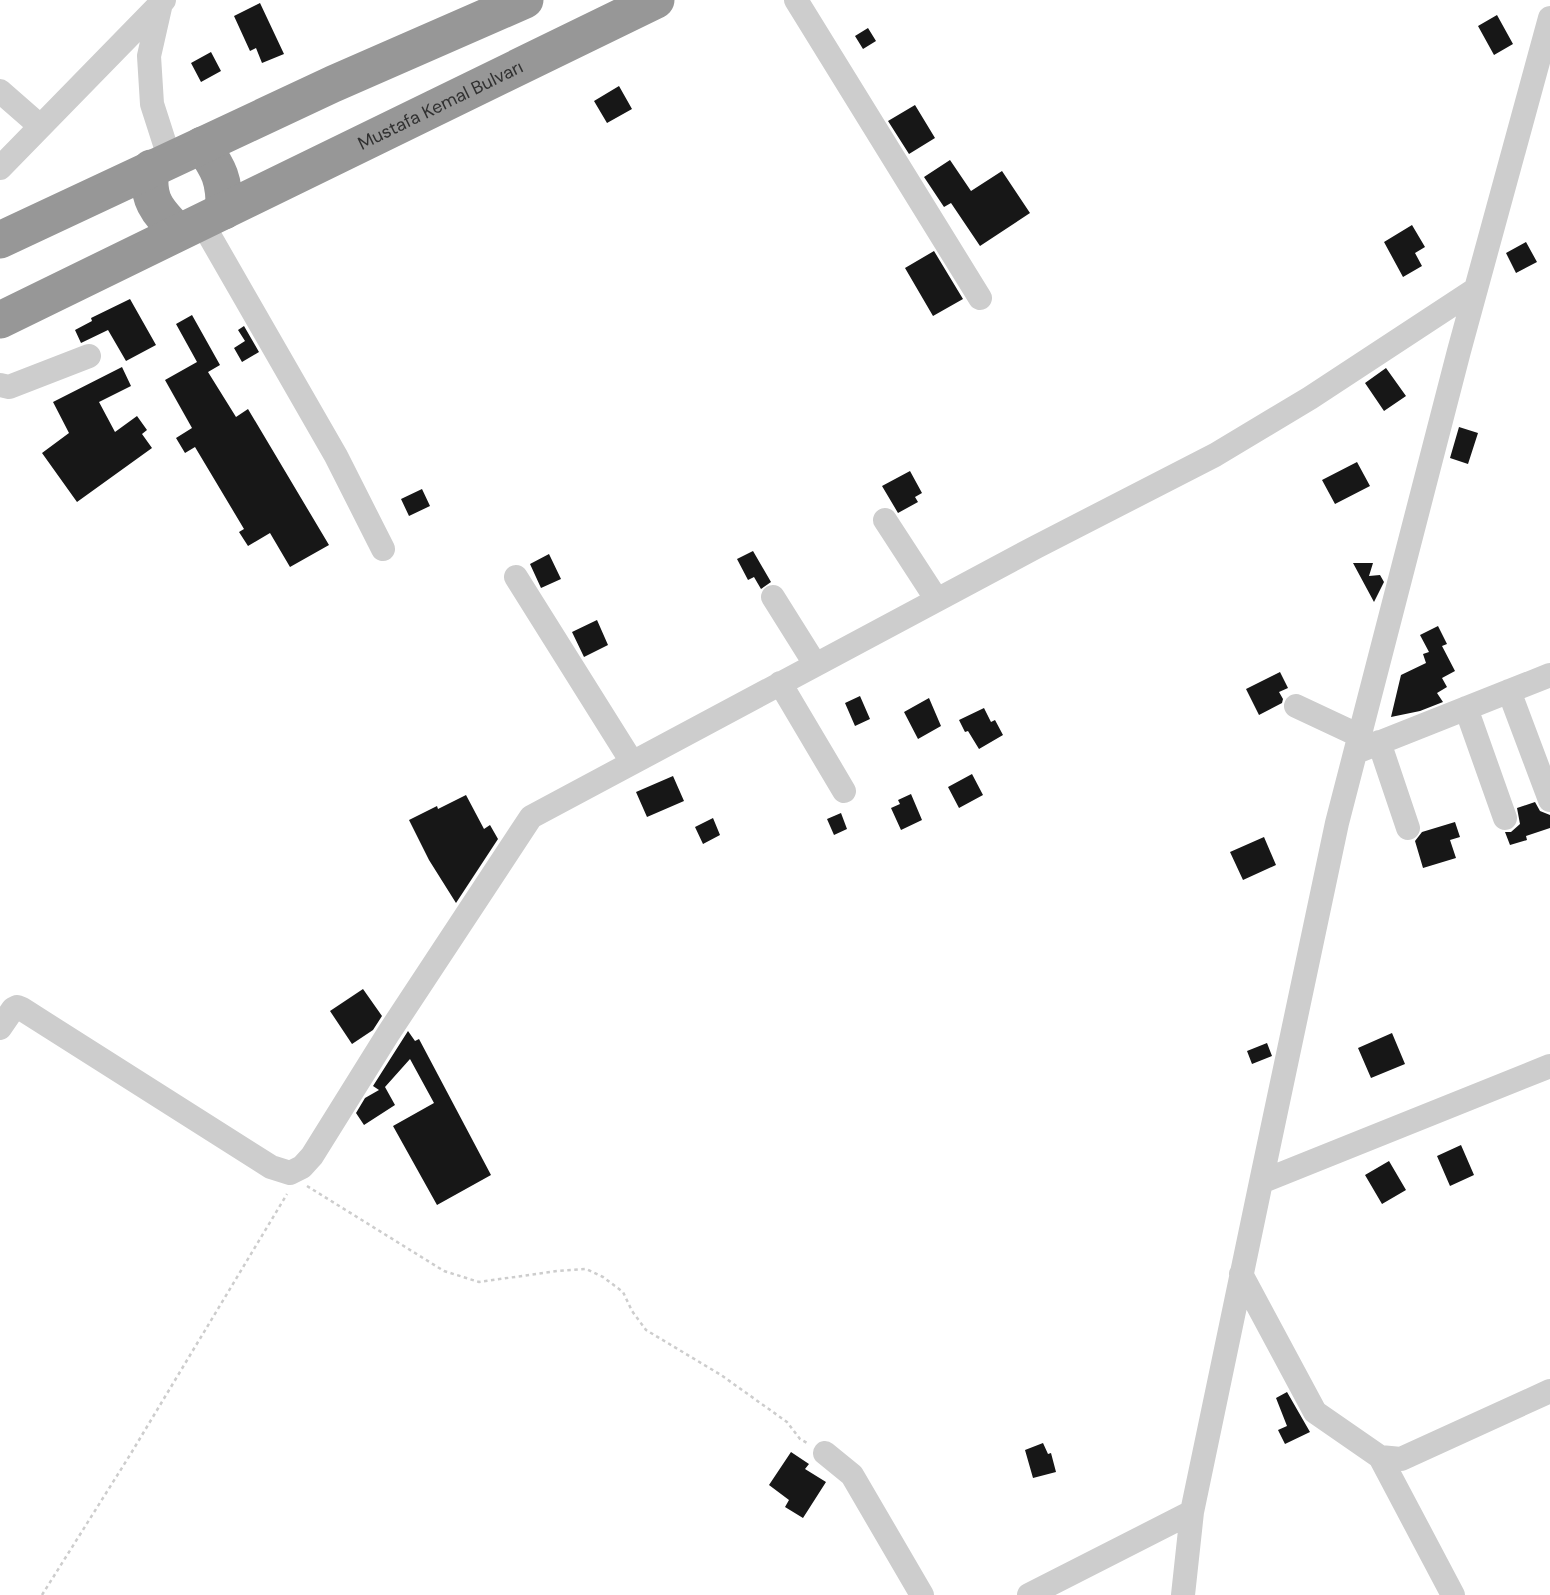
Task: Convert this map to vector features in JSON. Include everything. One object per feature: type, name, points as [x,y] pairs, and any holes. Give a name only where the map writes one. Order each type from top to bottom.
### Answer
[{"type":"highway","points":[[0,240],[525,0]]},
{"type":"highway","name":"Mustafa Kemal Bulvarı","points":[[0,320],[656,0]]},
{"type":"highway","points":[[175,158],[218,167],[225,188],[201,221],[161,215],[153,202],[149,184],[175,158]]},
{"type":"street","points":[[796,0],[980,298]]},
{"type":"street","points":[[161,1],[149,57],[152,104],[175,158]]},
{"type":"street","points":[[0,168],[161,1]]},
{"type":"street","points":[[1183,1595],[1192,1512],[1337,823],[1365,743],[1476,289],[1550,18]]},
{"type":"street","points":[[0,91],[40,126]]},
{"type":"street","points":[[201,221],[336,456],[383,549]]},
{"type":"street","points":[[0,1028],[13,1009],[22,1009],[271,1167],[290,1173],[302,1167],[312,1156],[388,1034],[531,817],[815,664],[1215,455],[1310,398],[1476,289]]},
{"type":"street","points":[[0,385],[9,387],[89,356]]},
{"type":"street","points":[[885,520],[937,600]]},
{"type":"street","points":[[516,577],[632,762]]},
{"type":"street","points":[[773,597],[815,664]]},
{"type":"street","points":[[1365,743],[1466,708],[1550,674]]},
{"type":"street","points":[[780,683],[844,791]]},
{"type":"street","points":[[1509,691],[1550,800]]},
{"type":"street","points":[[1296,706],[1365,743],[1408,828]]},
{"type":"street","points":[[1466,708],[1505,818]]},
{"type":"street","points":[[1261,1182],[1550,1066]]},
{"type":"street","points":[[1241,1274],[1315,1412],[1380,1457],[1453,1595]]},
{"type":"street","points":[[1380,1457],[1401,1459],[1550,1391]]},
{"type":"street","points":[[825,1453],[852,1475],[922,1595]]},
{"type":"street","points":[[1029,1595],[1192,1512]]},
{"type":"path","points":[[302,1167],[305,1185],[444,1271],[479,1282],[586,1269],[603,1277],[623,1292],[632,1311],[646,1330],[720,1375],[787,1422],[800,1439],[825,1453]]},
{"type":"path","points":[[42,1595],[130,1455],[302,1167]]},
{"type":"building","points":[[260,3],[284,54],[262,63],[256,48],[250,51],[234,16]]},
{"type":"building","points":[[1497,15],[1513,44],[1494,55],[1478,26]]},
{"type":"building","points":[[868,28],[876,41],[863,49],[855,36]]},
{"type":"building","points":[[211,52],[221,71],[201,82],[191,63]]},
{"type":"building","points":[[619,86],[632,109],[607,123],[594,101]]},
{"type":"building","points":[[915,105],[935,138],[909,154],[888,121]]},
{"type":"building","points":[[950,160],[971,191],[1002,171],[1030,213],[980,246],[951,203],[944,207],[924,177]]},
{"type":"building","points":[[1412,225],[1425,247],[1415,253],[1422,266],[1403,277],[1384,242]]},
{"type":"building","points":[[1526,242],[1537,262],[1516,273],[1506,253]]},
{"type":"building","points":[[934,251],[963,299],[933,316],[905,268]]},
{"type":"building","points":[[130,299],[156,345],[126,361],[108,330],[81,343],[75,330],[92,321],[91,318]]},
{"type":"building","points":[[192,315],[220,365],[208,372],[236,417],[248,409],[329,545],[290,567],[270,533],[248,546],[239,532],[244,529],[195,447],[185,453],[176,438],[192,428],[165,380],[197,362],[176,324]]},
{"type":"building","points":[[244,326],[259,352],[242,362],[234,348],[245,341],[238,330]]},
{"type":"building","points":[[122,367],[131,386],[99,402],[115,432],[137,416],[147,430],[142,434],[152,448],[77,502],[42,453],[69,433],[53,402]]},
{"type":"building","points":[[1386,368],[1406,396],[1384,411],[1365,383]]},
{"type":"building","points":[[1459,427],[1478,433],[1468,464],[1450,458]]},
{"type":"building","points":[[1357,462],[1370,486],[1335,504],[1322,480]]},
{"type":"building","points":[[910,471],[922,493],[915,497],[918,502],[898,513],[882,486]]},
{"type":"building","points":[[422,489],[430,506],[409,516],[401,499]]},
{"type":"building","points":[[753,551],[771,582],[761,589],[754,577],[748,580],[737,559]]},
{"type":"building","points":[[549,554],[561,579],[541,588],[530,564]]},
{"type":"building","points":[[1353,563],[1373,563],[1369,576],[1380,575],[1384,582],[1374,602]]},
{"type":"building","points":[[597,620],[608,645],[584,657],[572,632]]},
{"type":"building","points":[[1438,626],[1447,644],[1442,646],[1455,671],[1442,678],[1447,687],[1437,693],[1443,702],[1420,711],[1391,717],[1401,675],[1426,663],[1423,654],[1429,652],[1420,635]]},
{"type":"building","points":[[1280,672],[1288,688],[1279,692],[1282,703],[1259,715],[1246,689]]},
{"type":"building","points":[[860,696],[870,719],[855,726],[845,703]]},
{"type":"building","points":[[929,698],[941,726],[918,739],[904,712]]},
{"type":"building","points":[[984,708],[991,722],[995,720],[1003,735],[979,749],[959,720]]},
{"type":"building","points":[[972,774],[983,795],[959,808],[948,787]]},
{"type":"building","points":[[673,776],[684,801],[647,817],[636,792]]},
{"type":"building","points":[[911,794],[922,820],[901,830],[891,808],[900,804],[898,800]]},
{"type":"building","points":[[466,795],[484,829],[490,825],[498,839],[456,903],[429,860],[409,820]]},
{"type":"building","points":[[1535,802],[1540,811],[1550,815],[1550,828],[1510,845],[1505,832],[1511,832],[1520,824],[1517,808]]},
{"type":"building","points":[[841,813],[847,829],[834,835],[827,819]]},
{"type":"building","points":[[713,818],[720,835],[703,844],[695,827]]},
{"type":"building","points":[[1455,822],[1460,837],[1450,840],[1456,858],[1423,868],[1415,841],[1422,832]]},
{"type":"building","points":[[1264,837],[1276,865],[1243,880],[1230,852]]},
{"type":"building","points":[[363,989],[382,1016],[373,1030],[352,1044],[330,1011]]},
{"type":"building","points":[[408,1031],[415,1041],[419,1039],[491,1175],[437,1205],[393,1126],[434,1103],[410,1059],[385,1087],[395,1105],[364,1125],[356,1113],[365,1098],[379,1090],[373,1086]]},
{"type":"building","points":[[1392,1033],[1405,1064],[1371,1078],[1358,1048]]},
{"type":"building","points":[[1267,1043],[1272,1056],[1252,1064],[1247,1051]]},
{"type":"building","points":[[1461,1145],[1474,1175],[1450,1186],[1437,1156]]},
{"type":"building","points":[[1389,1161],[1406,1190],[1382,1204],[1365,1175]]},
{"type":"building","points":[[1287,1392],[1310,1432],[1285,1444],[1278,1430],[1287,1426],[1276,1398]]},
{"type":"building","points":[[1043,1443],[1048,1454],[1051,1453],[1056,1472],[1033,1478],[1025,1450]]},
{"type":"building","points":[[791,1452],[809,1464],[805,1469],[826,1482],[803,1518],[785,1507],[789,1500],[769,1485]]}]
